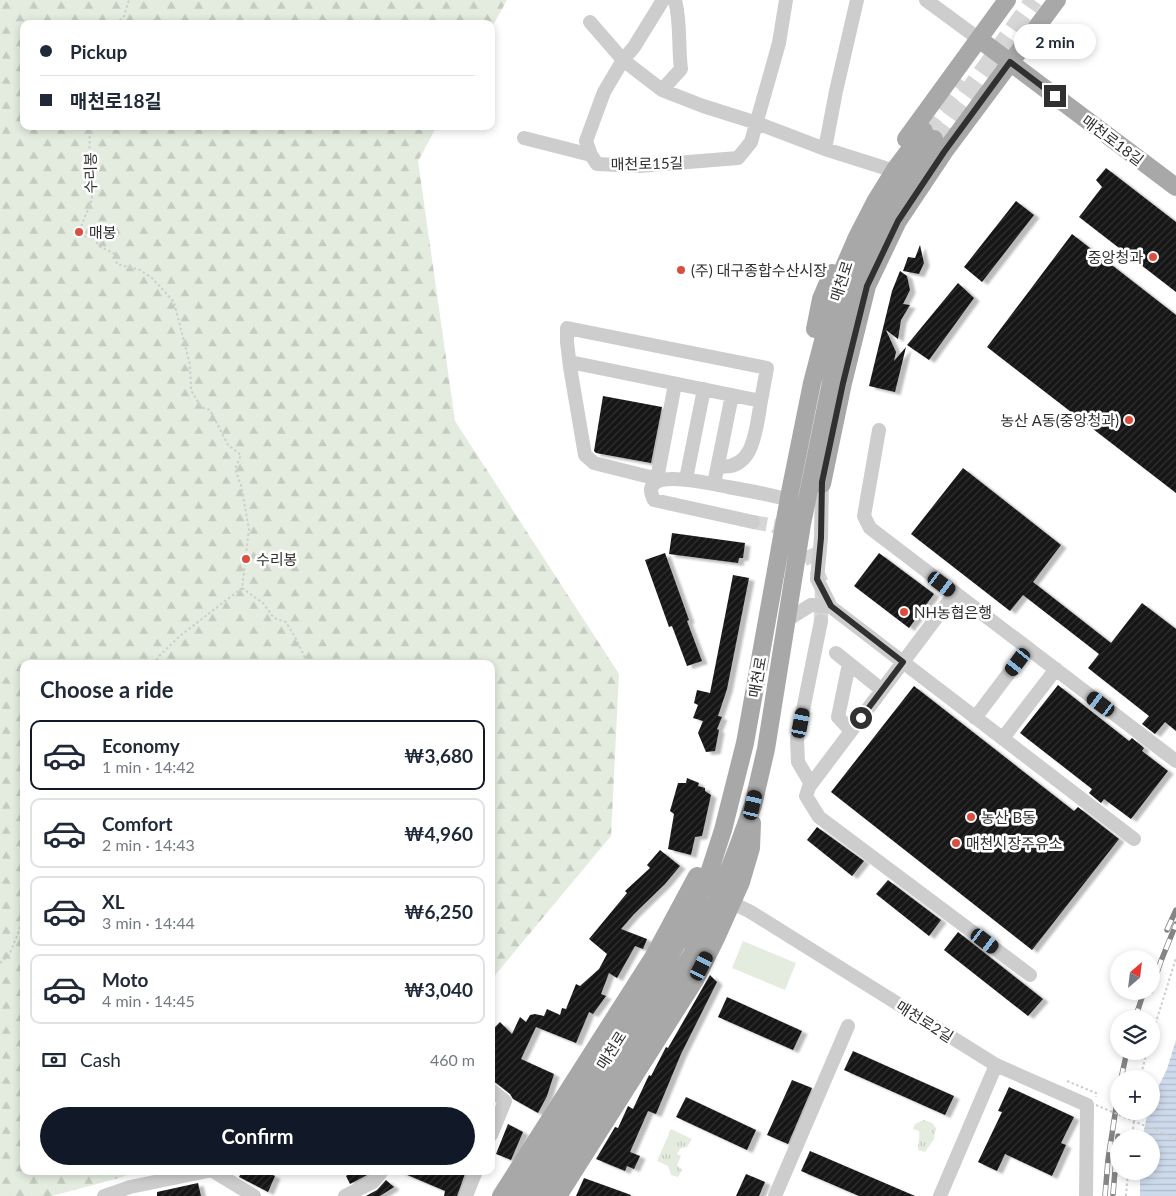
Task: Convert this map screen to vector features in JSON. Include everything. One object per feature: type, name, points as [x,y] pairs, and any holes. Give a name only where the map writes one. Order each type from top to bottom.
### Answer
[{"type":"main road","points":[[784,520],[778,496],[780,482],[821,299],[838,257],[861,208],[885,168],[1007,0]]},
{"type":"main road","points":[[802,524],[819,500],[843,383],[867,286],[898,221],[944,152],[1056,0]]},
{"type":"main road","name":"매천로18길","points":[[979,39],[1176,187]]},
{"type":"main road","name":"매천로","points":[[520,1196],[660,974],[689,923],[710,870],[723,830],[745,743],[784,520],[812,383],[844,267],[875,202],[896,168],[929,135],[882,223],[858,273],[837,350],[802,524],[766,749],[753,805],[716,904],[692,954],[539,1196]]},
{"type":"main road","points":[[558,1196],[695,980],[741,882],[751,848],[753,805]]},
{"type":"main road","points":[[501,1196],[654,956],[723,830]]},
{"type":"street","points":[[591,155],[586,141],[604,92],[663,0]]},
{"type":"street","points":[[662,90],[681,69],[678,46],[679,17],[676,0]]},
{"type":"street","name":"매천로15길","points":[[524,138],[591,155],[597,164],[639,166],[738,158],[751,142],[757,123],[779,43],[786,0]]},
{"type":"street","points":[[825,149],[856,0]]},
{"type":"street","points":[[926,0],[979,39]]},
{"type":"street","points":[[590,22],[623,60],[662,90],[825,149],[885,168]]},
{"type":"street","points":[[718,466],[727,467],[739,463],[748,454],[754,439],[767,368],[567,328],[567,342],[585,455],[594,463],[660,480],[686,479],[778,496]]},
{"type":"street","points":[[570,362],[761,401]]},
{"type":"street","points":[[676,384],[660,480],[652,488],[651,494],[654,500],[753,522]]},
{"type":"street","points":[[686,479],[704,389]]},
{"type":"street","points":[[714,484],[732,395]]},
{"type":"street","points":[[879,430],[864,516],[870,528],[1176,761]]},
{"type":"street","points":[[822,482],[821,538],[817,579],[831,606],[1134,839]]},
{"type":"street","points":[[956,593],[811,784],[806,796],[820,817],[1030,975]]},
{"type":"street","points":[[787,620],[811,605],[831,606]]},
{"type":"street","points":[[811,784],[798,762],[797,740],[821,621]]},
{"type":"street","points":[[975,718],[1028,648]]},
{"type":"street","points":[[836,653],[882,690]]},
{"type":"street","points":[[849,664],[838,717],[851,731]]},
{"type":"street","points":[[1003,738],[1056,669]]},
{"type":"street","name":"매천로2길","points":[[732,903],[749,911],[996,1065],[1087,1105],[1086,1196]]},
{"type":"street","points":[[775,1196],[848,1026]]},
{"type":"street","points":[[940,1196],[996,1065]]},
{"type":"street","points":[[495,1093],[505,1101],[495,1125]]},
{"type":"street","points":[[104,1196],[130,1187],[188,1175]]},
{"type":"street","points":[[220,1175],[254,1196]]},
{"type":"street","points":[[345,1196],[372,1182],[378,1175]]},
{"type":"street","points":[[466,1196],[474,1175]]},
{"type":"path","points":[[120,20],[124,16],[129,0]]},
{"type":"path","name":"수리봉","points":[[90,130],[92,199],[79,232],[94,238],[99,246],[115,254],[117,264],[140,270],[152,278],[174,302],[190,365],[191,390],[201,407],[210,410],[228,445],[242,455],[235,469],[241,485],[249,530],[242,588]]},
{"type":"path","points":[[156,660],[181,635],[242,588],[263,603],[274,618],[286,622],[306,660]]},
{"type":"path","points":[[0,963],[9,956],[20,931]]},
{"type":"path","points":[[1160,1010],[1176,958]]},
{"type":"path","points":[[1096,1105],[1176,1139]]},
{"type":"path","points":[[1126,1196],[1127,1180]]},
{"type":"green space","points":[[0,0],[507,0],[495,22],[495,20],[20,20],[20,130],[435,130],[418,161],[455,421],[619,674],[611,836],[495,975],[495,660],[20,660],[20,1175],[128,1175],[52,1196],[0,1196]]},
{"type":"green space","points":[[743,941],[796,963],[785,990],[732,968]]},
{"type":"green space","points":[[924,1120],[932,1123],[936,1128],[934,1139],[925,1152],[918,1150],[919,1131],[913,1129],[915,1124]]},
{"type":"green space","points":[[671,1129],[692,1139],[687,1147],[681,1148],[677,1154],[681,1156],[677,1165],[682,1170],[678,1177],[671,1175],[668,1166],[657,1161]]},
{"type":"water","points":[[1176,1040],[1176,1196],[1140,1196],[1140,1180],[1160,1180],[1160,1130],[1144,1130],[1146,1120],[1160,1120],[1160,1083],[1167,1069]]},
{"type":"building","name":"중앙청과","points":[[1106,168],[1176,222],[1176,292],[1079,217],[1102,187],[1096,180]]},
{"type":"building","points":[[1016,201],[1034,215],[982,282],[964,267]]},
{"type":"building","name":"농산 A동(중앙청과)","points":[[1072,234],[1176,315],[1176,493],[987,347]]},
{"type":"building","points":[[920,245],[924,263],[919,274],[903,271],[908,257],[915,258]]},
{"type":"building","points":[[900,271],[907,276],[910,290],[903,304],[910,305],[901,320],[898,339],[886,330],[896,352],[894,361],[906,347],[895,392],[869,386],[892,291]]},
{"type":"building","points":[[958,283],[974,298],[929,360],[907,345]]},
{"type":"building","points":[[603,396],[662,407],[651,463],[596,453],[594,451]]},
{"type":"building","points":[[963,468],[1061,545],[1033,582],[1111,643],[1142,603],[1176,629],[1176,731],[1165,722],[1155,734],[1142,724],[1149,716],[1088,668],[1099,654],[1023,595],[1010,611],[911,534]]},
{"type":"building","points":[[672,533],[745,543],[743,558],[739,558],[738,563],[669,554]]},
{"type":"building","points":[[665,553],[702,661],[687,666],[672,626],[669,627],[645,560]]},
{"type":"building","points":[[879,553],[934,594],[909,628],[854,586]]},
{"type":"building","points":[[733,575],[749,578],[727,689],[718,716],[722,717],[717,729],[719,730],[715,751],[706,752],[698,733],[703,721],[693,718],[698,705],[694,703],[697,690],[710,693]]},
{"type":"building","points":[[1058,685],[1129,741],[1132,738],[1144,748],[1142,751],[1168,771],[1131,819],[1104,799],[1101,803],[1089,793],[1092,789],[1020,733]]},
{"type":"building","name":"농산 B동","points":[[914,686],[1074,811],[1078,807],[1119,839],[1032,950],[831,792]]},
{"type":"building","points":[[687,778],[699,783],[698,786],[705,788],[705,791],[711,795],[702,836],[695,837],[691,855],[668,849],[674,814],[670,811],[678,783],[686,783]]},
{"type":"building","points":[[817,827],[864,861],[852,876],[807,840]]},
{"type":"building","points":[[660,850],[680,866],[621,929],[647,939],[643,949],[635,946],[617,978],[609,973],[601,994],[606,996],[593,1014],[589,1012],[576,1043],[536,1027],[521,1059],[554,1074],[547,1096],[538,1113],[513,1099],[510,1094],[495,1083],[495,1027],[500,1022],[512,1034],[520,1017],[526,1022],[530,1015],[544,1016],[547,1009],[560,1015],[562,1008],[566,1009],[576,984],[580,986],[599,969],[607,954],[589,939],[627,893],[625,891],[650,868],[647,865]]},
{"type":"building","points":[[888,880],[941,920],[929,936],[876,894]]},
{"type":"building","points":[[958,932],[1043,999],[1028,1016],[944,950]]},
{"type":"building","points":[[710,975],[717,982],[681,1054],[656,1114],[648,1111],[630,1152],[640,1156],[634,1169],[627,1166],[625,1171],[596,1159],[615,1127],[618,1128],[628,1106],[633,1109],[649,1075],[651,1076],[666,1047],[668,1048]]},
{"type":"building","points":[[727,997],[802,1031],[793,1050],[718,1017]]},
{"type":"building","points":[[853,1051],[954,1096],[945,1115],[844,1070]]},
{"type":"building","points":[[792,1080],[812,1088],[788,1144],[767,1135]]},
{"type":"building","points":[[1009,1087],[1074,1117],[1061,1143],[1066,1145],[1052,1176],[1005,1154],[997,1171],[978,1162],[1002,1112],[998,1111]]},
{"type":"building","points":[[686,1097],[756,1130],[747,1150],[676,1117]]},
{"type":"building","points":[[508,1124],[523,1132],[511,1160],[496,1154]]},
{"type":"building","points":[[810,1151],[915,1196],[859,1196],[801,1171]]},
{"type":"building","points":[[746,1174],[765,1182],[759,1196],[736,1196]]},
{"type":"building","points":[[240,1175],[275,1176],[268,1192],[239,1177]]},
{"type":"building","points":[[347,1175],[367,1175],[350,1184]]},
{"type":"building","points":[[407,1175],[465,1175],[457,1196],[444,1196],[445,1191]]},
{"type":"building","points":[[584,1178],[631,1195],[576,1196]]},
{"type":"building","points":[[386,1180],[394,1187],[380,1196],[366,1196],[377,1190]]},
{"type":"building","points":[[198,1183],[201,1196],[157,1196],[157,1192]]},
{"type":"tunnel","points":[[934,139],[1034,0]]},
{"type":"tunnel","points":[[924,131],[962,80]]},
{"type":"tunnel","points":[[753,522],[775,526],[807,549],[822,583],[821,621]]},
{"type":"railway","points":[[1167,930],[1176,910]]},
{"type":"railway","points":[[1160,964],[1176,924]]},
{"type":"railway","points":[[1138,1010],[1141,1000]]},
{"type":"railway","points":[[1123,1070],[1125,1060]]},
{"type":"railway","points":[[1105,1196],[1114,1120]]},
{"type":"railway","points":[[1113,1194],[1114,1180]]},
{"type":"place","name":"매봉","points":[[79,232]]},
{"type":"place","name":"중앙청과","points":[[1153,257]]},
{"type":"place","name":"(주) 대구종합수산시장","points":[[681,270]]},
{"type":"place","name":"농산 A동(중앙청과)","points":[[1129,420]]},
{"type":"place","name":"수리봉","points":[[246,559]]},
{"type":"place","name":"NH농협은행","points":[[904,612]]},
{"type":"place","name":"농산 B동","points":[[971,817]]},
{"type":"place","name":"매천시장주유소","points":[[956,843]]},
{"type":"route","points":[[861,718],[903,662],[831,606],[817,579],[821,538],[822,482],[843,383],[867,286],[898,221],[944,152],[1010,62],[1055,96]]}]
